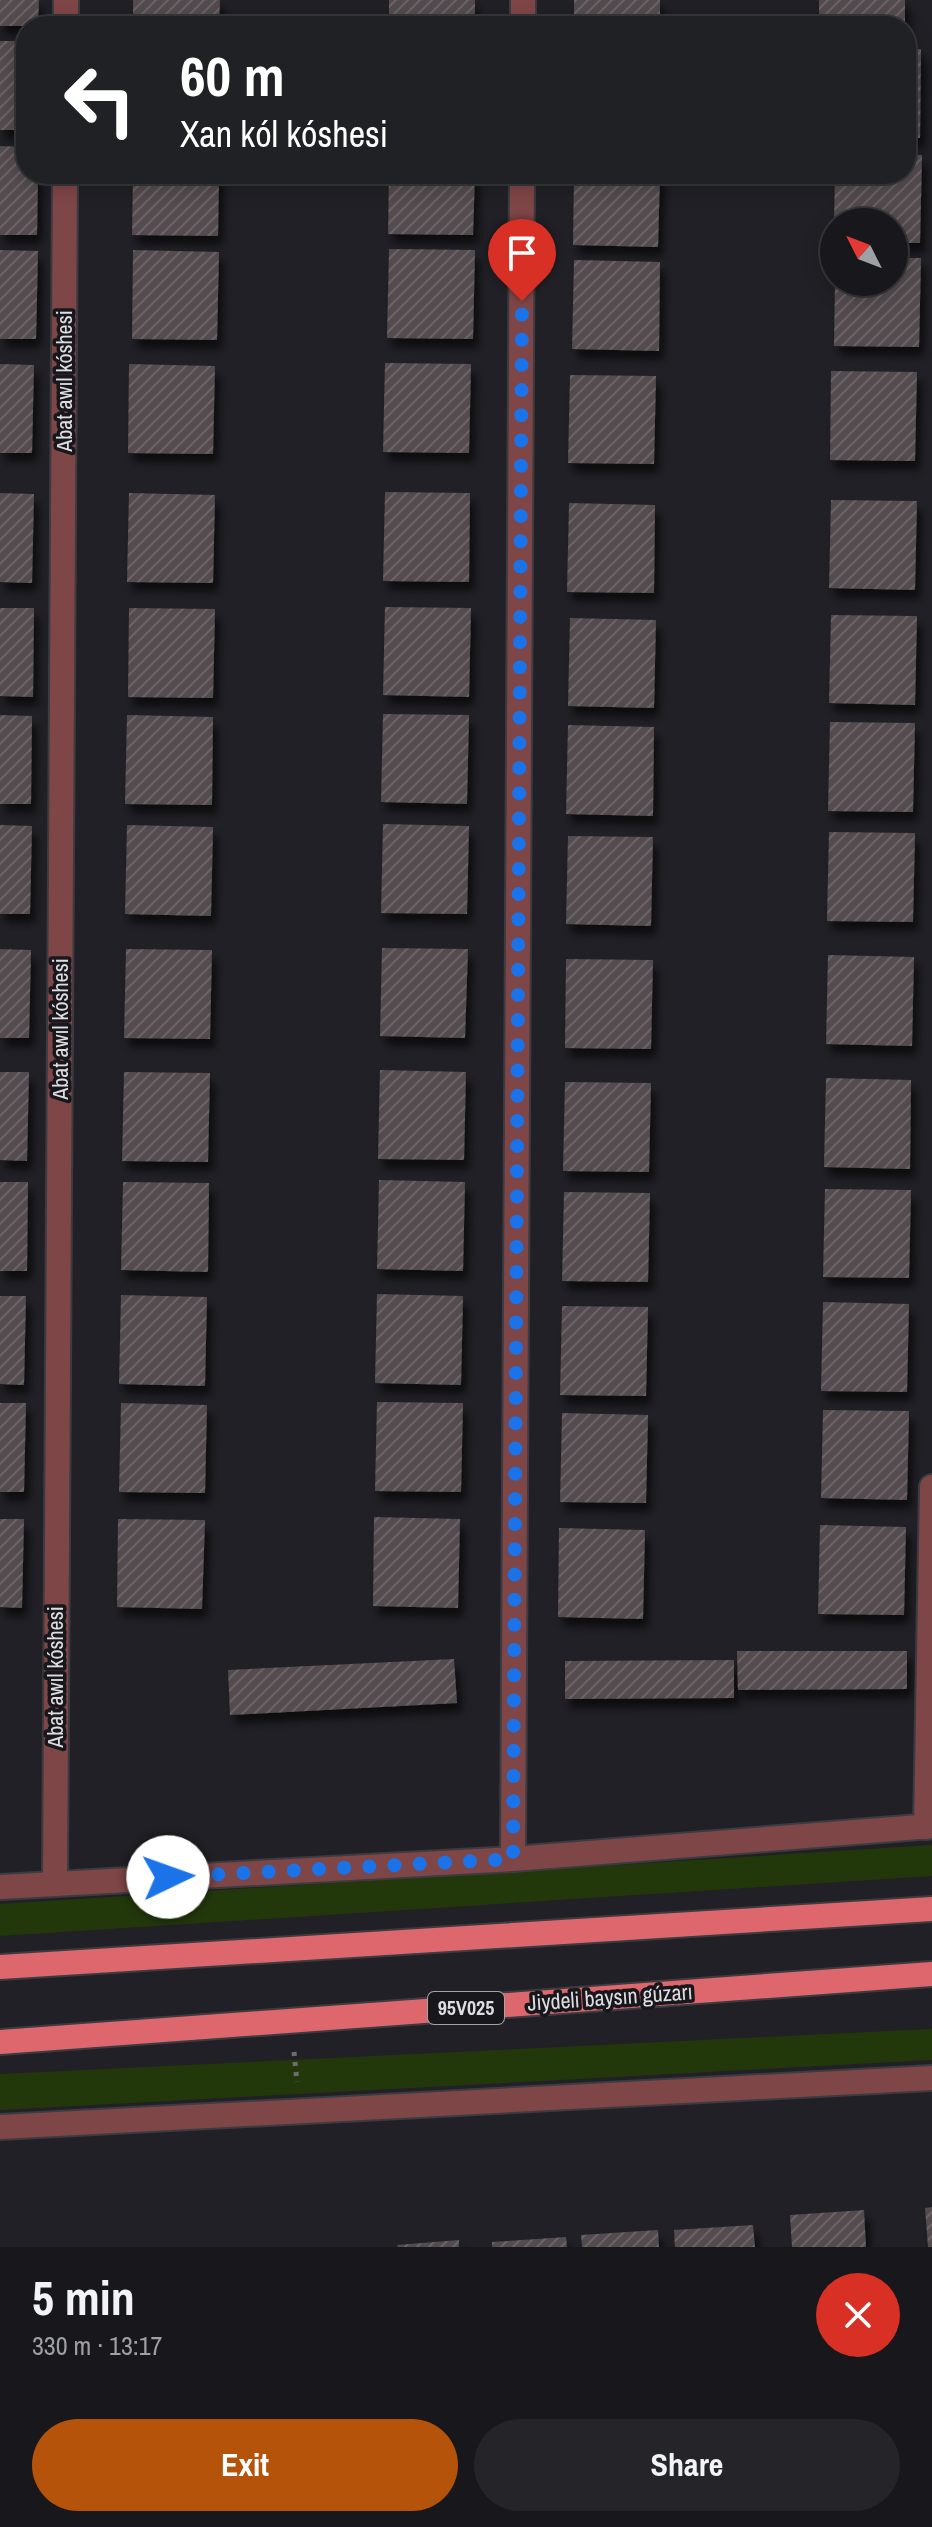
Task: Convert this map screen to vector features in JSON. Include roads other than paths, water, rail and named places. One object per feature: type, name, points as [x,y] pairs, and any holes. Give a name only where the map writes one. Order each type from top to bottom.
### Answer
[{"type":"main road","points":[[0,1967],[932,1909]]},
{"type":"main road","name":"Jiydeli baysın gúzarı","points":[[0,2042],[932,1974]]},
{"type":"street","name":"Abat awıl kóshesi","points":[[55,1884],[65,184]]},
{"type":"street","points":[[513,1859],[522,184]]},
{"type":"street","points":[[0,1887],[513,1859],[929,1826],[932,1487]]},
{"type":"street","points":[[0,2127],[932,2078]]}]
